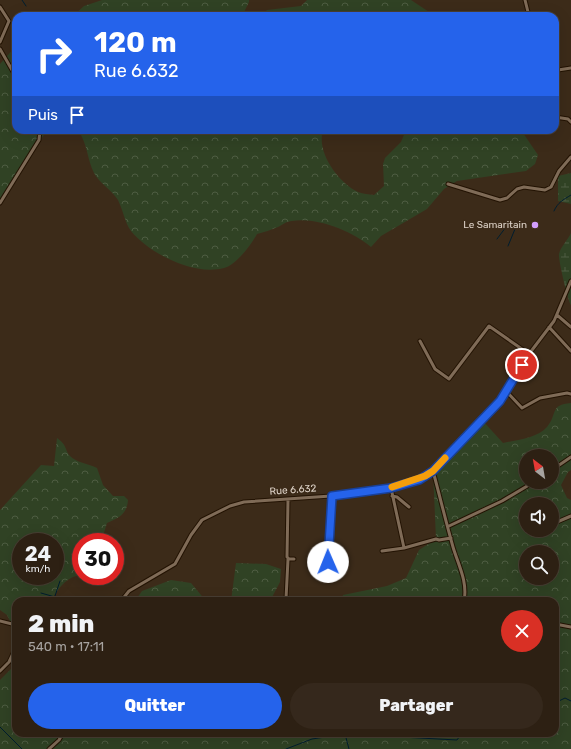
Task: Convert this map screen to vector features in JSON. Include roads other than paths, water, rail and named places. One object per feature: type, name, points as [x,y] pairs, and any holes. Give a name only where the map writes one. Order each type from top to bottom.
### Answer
[{"type":"street","points":[[525,0],[529,12]]},
{"type":"street","points":[[0,7],[9,21],[0,42]]},
{"type":"street","points":[[0,49],[12,70]]},
{"type":"street","points":[[559,70],[571,68]]},
{"type":"street","points":[[559,118],[568,119],[571,122]]},
{"type":"street","points":[[0,203],[39,140],[40,134]]},
{"type":"street","points":[[448,184],[500,200],[507,198],[517,189],[524,187],[546,190],[551,187],[559,171],[571,157]]},
{"type":"street","name":"Rue 6.632","points":[[124,597],[129,591],[175,564],[196,527],[207,516],[239,503],[332,496],[391,488],[419,480],[433,471],[500,401],[529,354],[557,315],[571,281]]},
{"type":"street","points":[[557,315],[571,327]]},
{"type":"street","points":[[420,341],[435,369],[449,379],[489,326],[529,354]]},
{"type":"street","points":[[549,327],[571,352]]},
{"type":"street","points":[[506,391],[522,408],[540,398],[567,393],[571,394]]},
{"type":"street","points":[[559,465],[571,457]]},
{"type":"street","points":[[433,471],[463,577],[464,597]]},
{"type":"street","points":[[391,488],[404,548]]},
{"type":"street","points":[[449,526],[502,501],[522,489]]},
{"type":"street","points":[[328,562],[332,496]]},
{"type":"street","points":[[392,496],[408,507]]},
{"type":"street","points":[[286,597],[288,500]]},
{"type":"street","points":[[559,521],[571,516]]},
{"type":"street","points":[[382,551],[404,548],[436,539],[451,538]]},
{"type":"street","points":[[288,558],[294,560]]},
{"type":"street","points":[[0,621],[12,624]]},
{"type":"street","points":[[559,625],[571,627]]},
{"type":"street","points":[[0,671],[9,662],[12,656]]},
{"type":"street","points":[[49,749],[61,737]]},
{"type":"waterway","points":[[22,0],[26,6]]},
{"type":"waterway","points":[[554,211],[559,203],[571,195]]},
{"type":"waterway","points":[[497,239],[506,227]]},
{"type":"waterway","points":[[508,246],[515,229]]},
{"type":"waterway","points":[[55,596],[59,585]]},
{"type":"waterway","points":[[41,593],[55,597]]},
{"type":"waterway","points":[[559,701],[565,698],[571,701]]},
{"type":"waterway","points":[[0,727],[22,749]]},
{"type":"waterway","points":[[286,749],[312,739],[325,737]]},
{"type":"waterway","points":[[346,737],[349,749]]},
{"type":"waterway","points":[[401,737],[457,740],[459,737]]},
{"type":"place","name":"Le Samaritain","points":[[535,225]]}]
